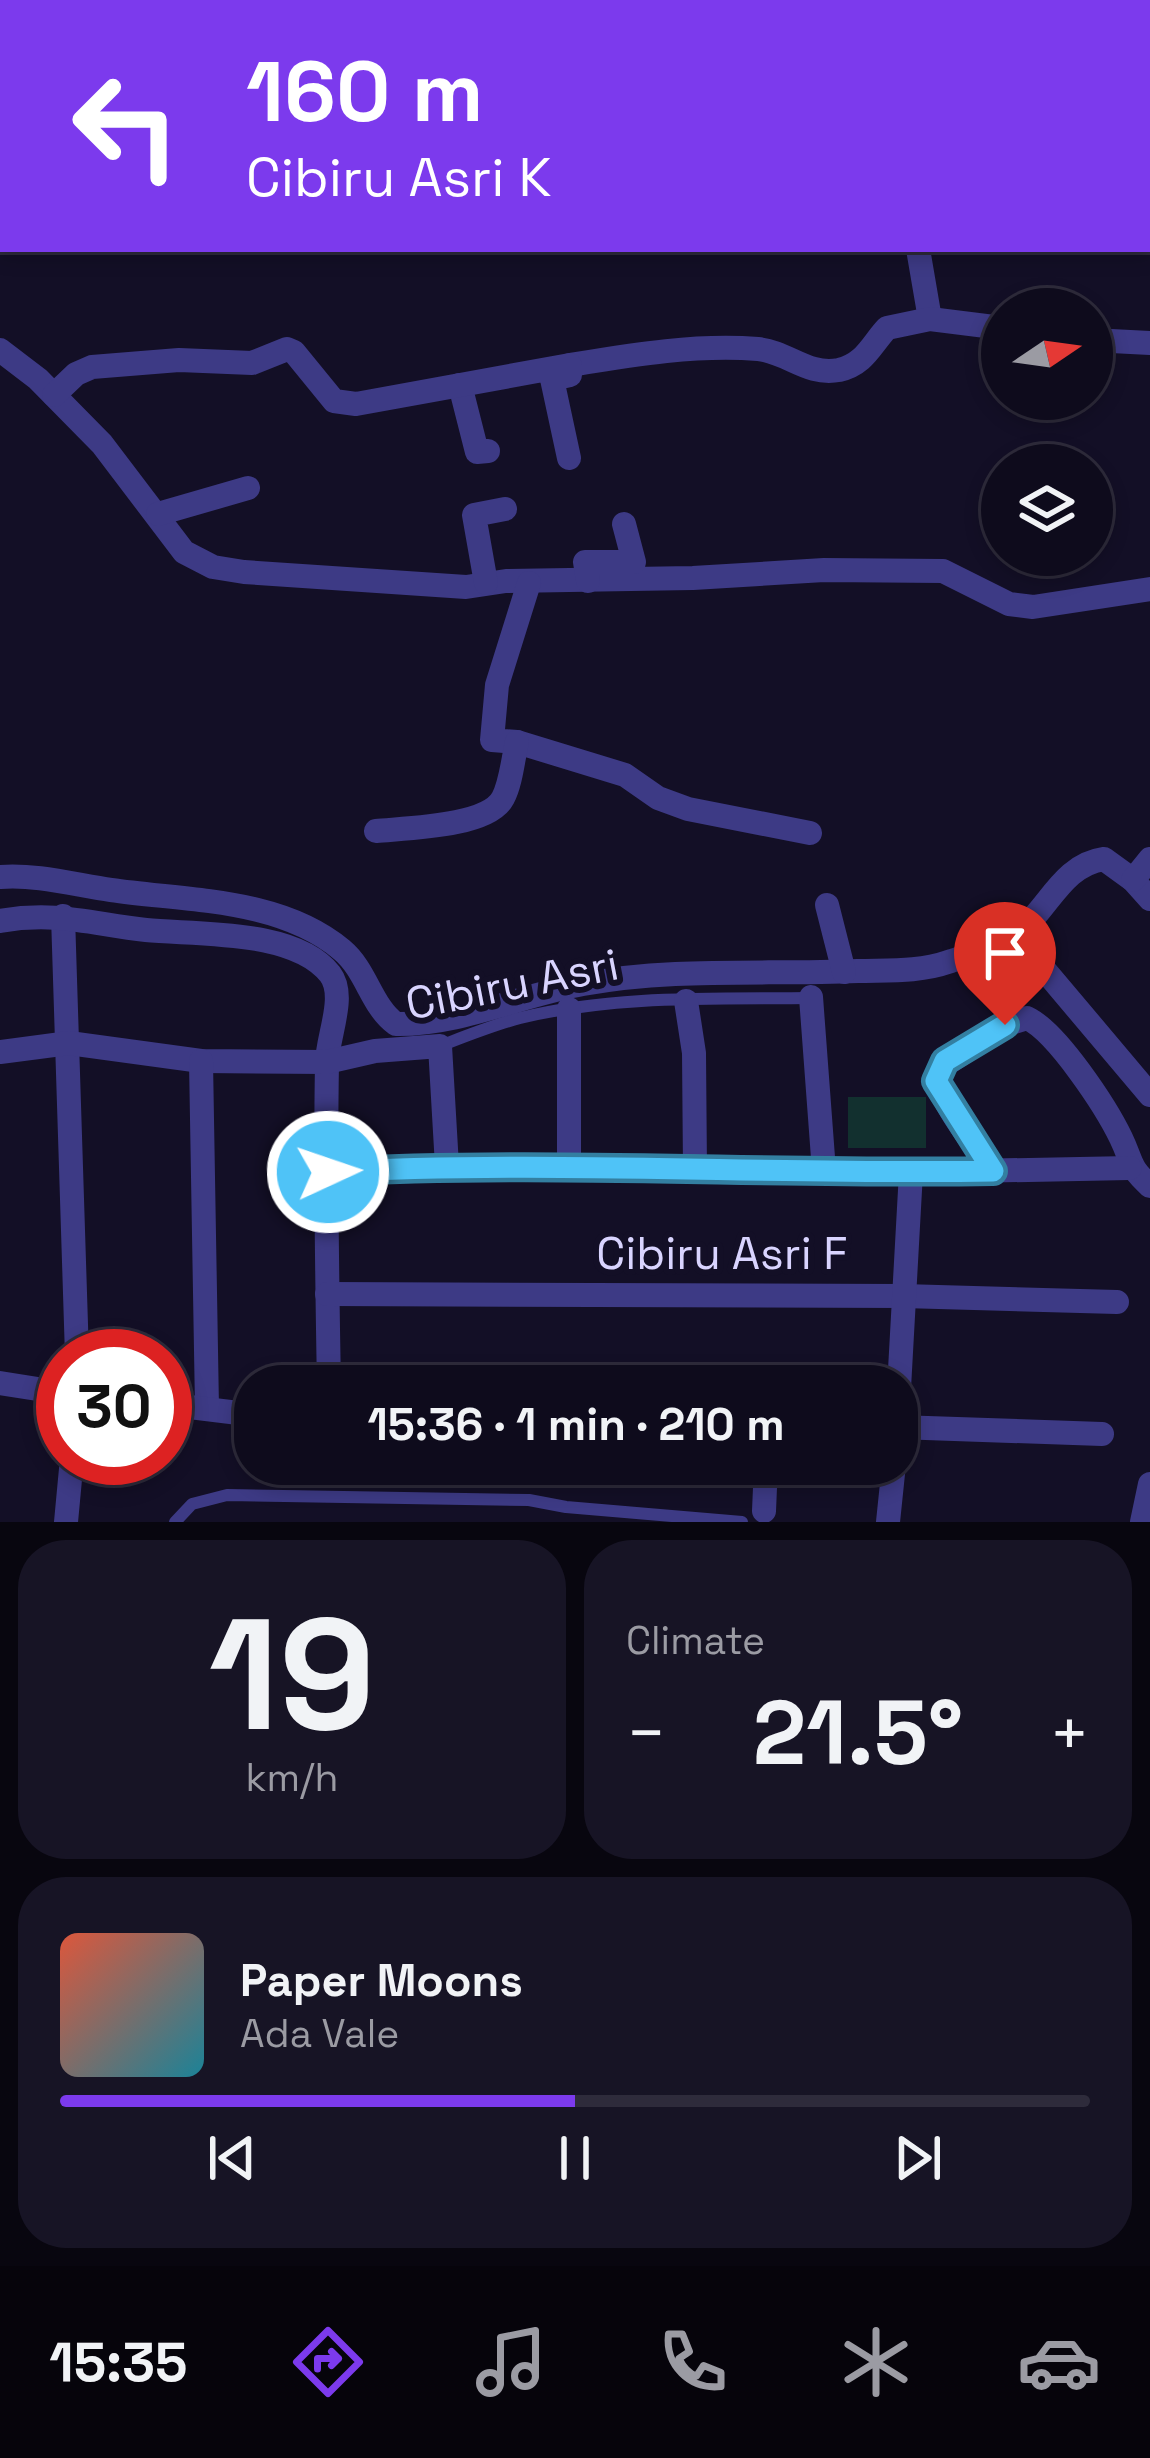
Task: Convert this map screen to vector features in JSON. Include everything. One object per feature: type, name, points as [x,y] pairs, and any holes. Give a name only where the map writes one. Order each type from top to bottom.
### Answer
[{"type":"street","points":[[919,252],[931,319]]},
{"type":"street","points":[[54,395],[76,374],[92,368],[179,360],[252,363],[287,349],[295,352],[334,401],[356,404],[653,351],[761,349],[811,370],[836,371],[865,358],[887,328],[931,319],[981,325]]},
{"type":"street","points":[[1113,341],[1150,344]]},
{"type":"street","points":[[0,350],[102,444],[184,552],[213,567],[466,586],[824,570],[943,571],[1009,604],[1033,607],[1150,589]]},
{"type":"street","points":[[568,458],[552,379],[570,375],[570,365]]},
{"type":"street","points":[[460,385],[477,452],[488,451]]},
{"type":"street","points":[[158,514],[248,488]]},
{"type":"street","points":[[486,583],[474,515],[505,509]]},
{"type":"street","points":[[588,581],[585,562],[634,562],[624,524]]},
{"type":"street","points":[[529,583],[502,667],[492,740],[517,742],[625,776],[658,798],[688,809],[810,833]]},
{"type":"street","points":[[376,831],[463,821],[491,809],[504,797],[517,742]]},
{"type":"street","points":[[0,877],[230,905],[282,917],[343,951],[361,969],[384,1016],[396,1024],[440,1020],[584,983],[667,974],[925,968],[1016,935],[1074,870],[1086,863],[1104,859],[1142,889],[1150,859]]},
{"type":"street","points":[[827,905],[844,972]]},
{"type":"street","points":[[0,921],[63,916],[144,930],[260,939],[304,955],[328,972],[337,988],[327,1049],[329,1365]]},
{"type":"street","points":[[63,916],[76,1329]]},
{"type":"street","points":[[1016,935],[1150,1095]]},
{"type":"street","points":[[811,998],[824,1171]]},
{"type":"street","points":[[686,1000],[694,1053],[694,1170]]},
{"type":"street","points":[[569,1009],[569,1169]]},
{"type":"street","points":[[993,1171],[936,1081],[939,1069],[1005,1025],[1027,1018],[1042,1028],[1094,1091],[1123,1141],[1130,1168],[1150,1186]]},
{"type":"street","name":"Cibiru Asri","points":[[0,1052],[69,1043],[202,1061],[327,1049],[440,1046]]},
{"type":"street","points":[[440,1046],[447,1166]]},
{"type":"street","points":[[202,1061],[207,1408]]},
{"type":"street","points":[[328,1172],[447,1166],[911,1172],[1130,1168]]},
{"type":"street","points":[[900,1365],[911,1172]]},
{"type":"street","name":"Cibiru Asri F","points":[[327,1294],[904,1296],[1117,1302]]},
{"type":"street","points":[[0,1383],[36,1389]]},
{"type":"street","points":[[192,1407],[234,1412]]},
{"type":"street","points":[[918,1427],[1102,1434]]},
{"type":"street","points":[[1142,1522],[1150,1484]]},
{"type":"street","points":[[66,1522],[69,1485]]},
{"type":"street","points":[[753,1517],[761,1485]]},
{"type":"street","points":[[888,1522],[892,1485]]},
{"type":"lane","name":"Cibiru Asri","points":[[440,1046],[517,1018],[569,1009],[760,996],[811,998]]},
{"type":"lane","points":[[176,1522],[192,1504],[227,1495],[529,1500],[565,1515],[753,1517]]},
{"type":"green space","points":[[848,1097],[926,1097],[926,1148],[848,1148]]},
{"type":"route","points":[[328,1172],[447,1166],[993,1171],[936,1081],[945,1061],[1005,1025]]}]
